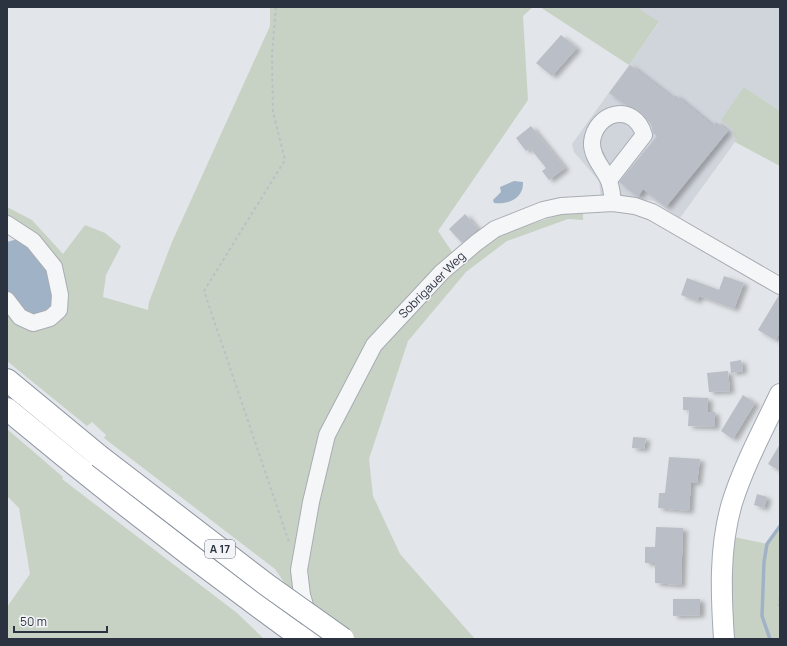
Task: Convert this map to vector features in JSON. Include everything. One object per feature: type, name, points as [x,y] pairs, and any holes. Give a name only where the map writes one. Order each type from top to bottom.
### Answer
[{"type":"highway","name":"A 17","points":[[7,380],[99,456],[267,585],[343,639]]},
{"type":"highway","name":"A 17","points":[[7,409],[85,474],[246,598],[303,639]]},
{"type":"main road","points":[[724,639],[722,562],[732,504],[744,471],[780,394]]},
{"type":"street","points":[[609,180],[612,190],[613,203]]},
{"type":"street","name":"Sobrigauer Weg","points":[[315,639],[302,595],[299,570],[311,502],[327,435],[374,344],[442,272],[476,243],[495,229],[543,210],[561,206],[613,203],[635,206],[652,212],[780,286]]},
{"type":"street","points":[[7,224],[33,241],[54,267],[60,304],[58,310],[50,318],[33,323],[20,317],[7,300]]},
{"type":"path","points":[[276,7],[272,54],[273,112],[285,160],[204,291],[299,570]]},
{"type":"path","points":[[780,598],[778,603],[780,610]]},
{"type":"shaded area","points":[[637,7],[780,7],[780,111],[744,87],[733,129],[735,142],[680,218],[654,201],[622,197],[601,198],[599,181],[574,152],[572,144],[659,23]]},
{"type":"green space","points":[[270,7],[533,7],[523,16],[528,100],[438,231],[459,262],[495,235],[575,210],[583,209],[583,220],[568,219],[507,241],[466,272],[408,341],[369,459],[373,496],[400,554],[475,639],[339,639],[299,604],[275,569],[104,438],[106,435],[92,422],[87,426],[7,361],[7,305],[51,321],[7,219],[7,207],[32,220],[63,254],[85,225],[105,233],[121,246],[106,275],[103,297],[148,310],[149,302],[172,242],[270,26]]},
{"type":"green space","points":[[540,7],[637,7],[659,22],[629,65]]},
{"type":"green space","points":[[744,87],[780,111],[780,166],[735,142],[733,129],[721,120]]},
{"type":"green space","points":[[7,429],[63,477],[62,479],[237,613],[264,639],[7,639],[7,607],[30,574],[19,508],[7,496]]},
{"type":"green space","points":[[780,526],[780,639],[731,639],[728,596],[734,537],[767,544]]},
{"type":"water","points":[[514,181],[523,182],[523,188],[518,196],[505,203],[494,203],[493,200],[501,192],[500,187]]},
{"type":"water","points":[[21,238],[45,260],[56,303],[43,317],[23,314],[7,293],[7,242]]},
{"type":"building","points":[[561,35],[577,48],[552,76],[536,63]]},
{"type":"building","points":[[630,65],[673,98],[675,95],[713,126],[716,122],[728,131],[666,207],[643,189],[638,197],[619,182],[657,136],[653,133],[651,124],[639,111],[626,105],[609,93]]},
{"type":"building","points":[[531,126],[565,168],[549,180],[542,171],[546,168],[530,148],[526,151],[516,138]]},
{"type":"building","points":[[465,214],[478,229],[462,243],[449,229]]},
{"type":"building","points":[[724,276],[744,283],[734,309],[699,296],[697,301],[681,295],[687,278],[719,290]]},
{"type":"building","points":[[779,295],[780,332],[775,340],[758,330]]},
{"type":"building","points":[[741,360],[743,371],[731,373],[730,362]]},
{"type":"building","points":[[728,371],[730,391],[709,392],[707,373]]},
{"type":"building","points":[[743,395],[755,403],[733,439],[721,431]]},
{"type":"building","points":[[683,397],[708,398],[708,412],[715,412],[715,427],[688,426],[689,410],[683,410]]},
{"type":"building","points":[[633,437],[646,438],[644,449],[632,448]]},
{"type":"building","points":[[780,444],[780,471],[768,464]]},
{"type":"building","points":[[669,457],[700,459],[697,483],[691,482],[689,511],[658,508],[659,493],[665,493]]},
{"type":"building","points":[[757,494],[767,497],[764,508],[754,505]]},
{"type":"building","points":[[656,527],[683,528],[681,585],[655,583],[655,563],[645,563],[645,547],[655,547]]},
{"type":"building","points":[[673,599],[700,599],[700,615],[673,616]]},
{"type":"waterway","points":[[770,639],[762,616],[764,562],[767,544],[780,526]]}]
